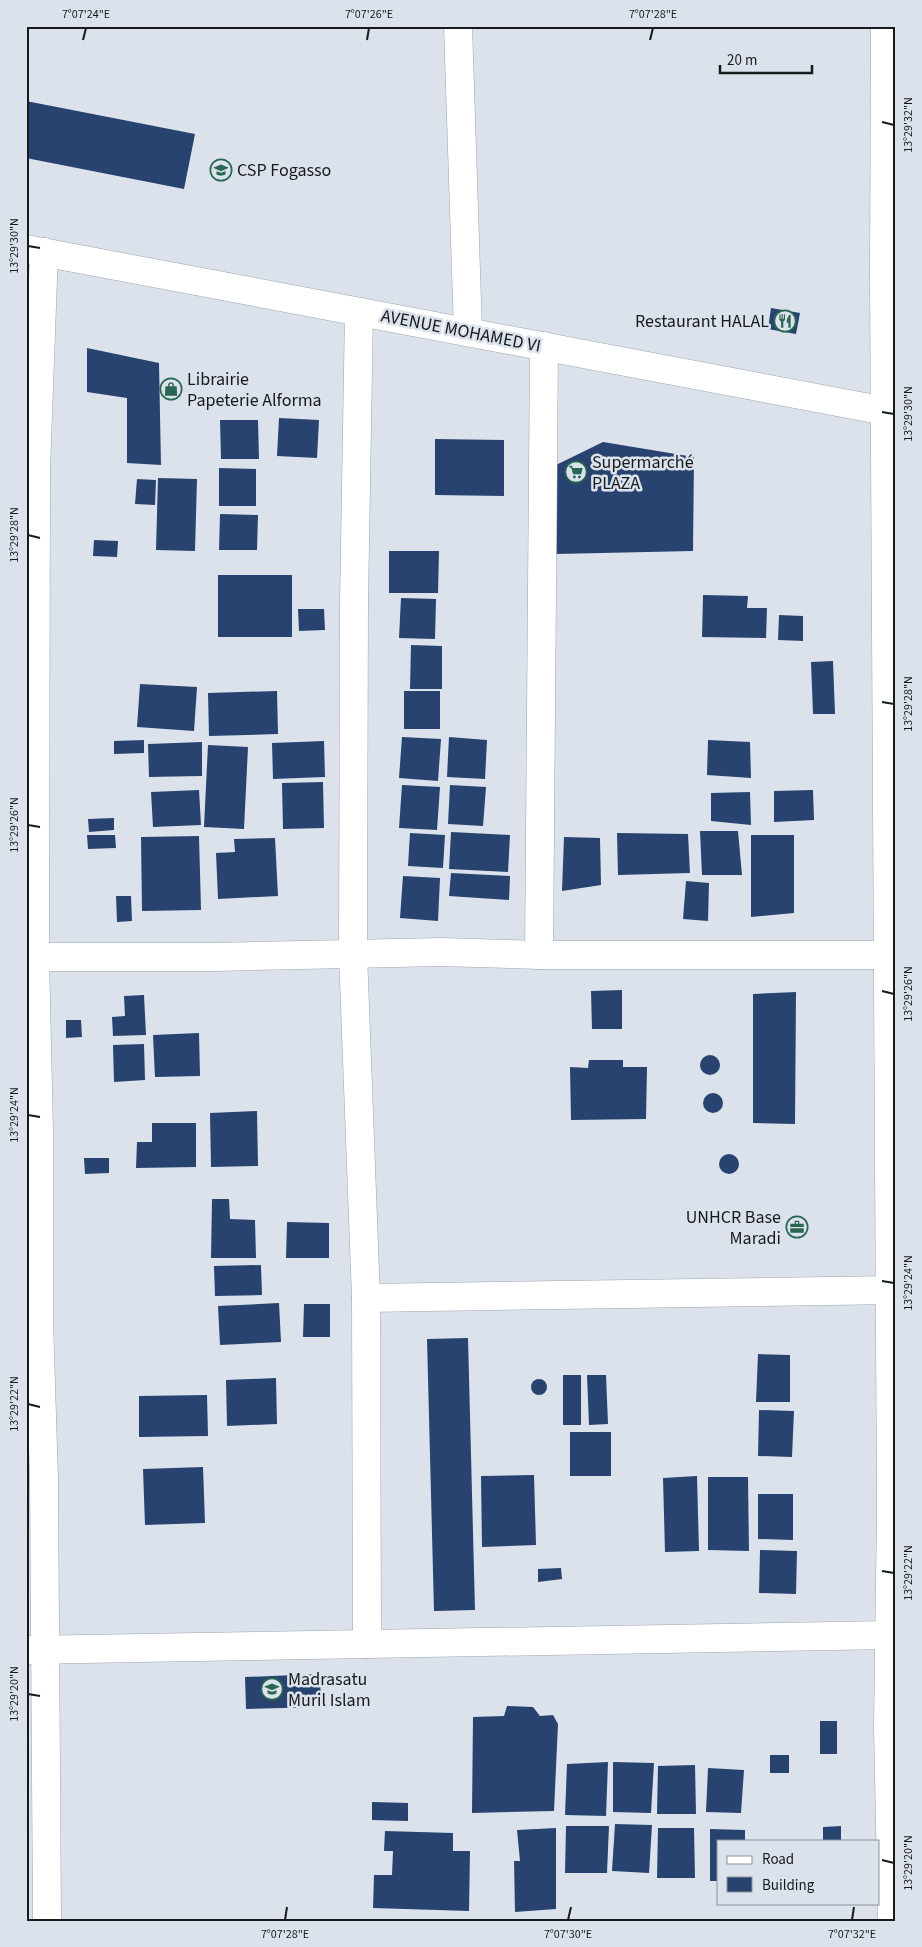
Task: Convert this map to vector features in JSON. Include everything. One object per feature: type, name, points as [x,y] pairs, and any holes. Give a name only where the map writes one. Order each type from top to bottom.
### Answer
[{"type":"street","points":[[458,26],[468,332]]},
{"type":"street","points":[[885,26],[891,146],[884,276],[891,412],[887,1053],[892,1290],[888,1727],[892,1921]]},
{"type":"street","points":[[35,250],[36,470],[31,623],[31,957],[39,1132],[33,1321],[44,1480],[35,1650],[46,1921]]},
{"type":"street","name":"AVENUE MOHAMED VI","points":[[35,250],[891,412]]},
{"type":"street","points":[[360,312],[354,613],[352,954],[366,1298],[367,1644]]},
{"type":"street","points":[[539,955],[544,346]]},
{"type":"street","points":[[31,957],[214,957],[441,952],[539,955],[888,955]]},
{"type":"street","points":[[366,1298],[892,1290]]},
{"type":"street","points":[[35,1650],[890,1635]]},
{"type":"building","points":[[26,101],[195,134],[184,189],[26,158]]},
{"type":"building","points":[[771,308],[800,313],[796,334],[768,329]]},
{"type":"building","points":[[87,348],[159,363],[161,465],[127,463],[127,398],[87,392]]},
{"type":"building","points":[[279,418],[319,420],[317,458],[277,456]]},
{"type":"building","points":[[220,420],[258,420],[259,459],[221,459]]},
{"type":"building","points":[[435,439],[504,440],[504,496],[435,495]]},
{"type":"building","points":[[603,442],[694,457],[693,551],[556,554],[556,465]]},
{"type":"building","points":[[219,468],[256,469],[256,506],[219,506]]},
{"type":"building","points":[[158,478],[197,479],[195,551],[156,550]]},
{"type":"building","points":[[137,479],[156,480],[155,505],[135,504]]},
{"type":"building","points":[[220,514],[258,515],[257,550],[219,550]]},
{"type":"building","points":[[94,540],[118,541],[117,557],[93,556]]},
{"type":"building","points":[[389,551],[439,551],[438,593],[389,593]]},
{"type":"building","points":[[218,575],[292,575],[292,637],[218,637]]},
{"type":"building","points":[[703,595],[748,596],[747,608],[767,608],[766,638],[702,637]]},
{"type":"building","points":[[401,598],[436,599],[435,639],[399,638]]},
{"type":"building","points":[[298,609],[324,609],[325,630],[299,631]]},
{"type":"building","points":[[779,615],[803,616],[803,641],[778,640]]},
{"type":"building","points":[[411,645],[442,646],[442,689],[410,689]]},
{"type":"building","points":[[833,661],[835,714],[813,714],[811,662]]},
{"type":"building","points":[[140,684],[197,687],[194,731],[137,727]]},
{"type":"building","points":[[277,691],[278,734],[209,736],[208,693]]},
{"type":"building","points":[[404,691],[440,691],[440,729],[404,729]]},
{"type":"building","points":[[402,737],[441,739],[438,781],[399,778]]},
{"type":"building","points":[[449,737],[487,740],[485,779],[447,777]]},
{"type":"building","points":[[144,740],[144,753],[114,754],[114,741]]},
{"type":"building","points":[[708,740],[750,742],[751,778],[707,775]]},
{"type":"building","points":[[324,741],[325,777],[273,779],[272,743]]},
{"type":"building","points":[[202,742],[202,776],[149,777],[148,744]]},
{"type":"building","points":[[208,745],[248,747],[244,829],[204,827]]},
{"type":"building","points":[[323,782],[324,828],[283,829],[282,783]]},
{"type":"building","points":[[402,785],[440,787],[437,830],[399,828]]},
{"type":"building","points":[[450,785],[486,787],[483,826],[448,824]]},
{"type":"building","points":[[199,790],[201,825],[153,827],[151,792]]},
{"type":"building","points":[[813,790],[814,820],[774,822],[774,791]]},
{"type":"building","points":[[750,792],[751,825],[711,821],[711,793]]},
{"type":"building","points":[[114,818],[114,830],[89,832],[88,819]]},
{"type":"building","points":[[700,831],[738,831],[742,875],[702,875]]},
{"type":"building","points":[[451,832],[510,835],[508,872],[449,869]]},
{"type":"building","points":[[410,833],[445,835],[443,868],[408,866]]},
{"type":"building","points":[[617,833],[688,834],[690,873],[618,875]]},
{"type":"building","points":[[87,835],[115,835],[116,848],[88,849]]},
{"type":"building","points":[[751,835],[794,835],[794,913],[751,917]]},
{"type":"building","points":[[199,836],[201,910],[142,911],[141,837]]},
{"type":"building","points":[[564,837],[600,838],[601,885],[562,891]]},
{"type":"building","points":[[275,838],[278,896],[218,899],[216,853],[235,852],[234,839]]},
{"type":"building","points":[[451,873],[510,876],[509,900],[449,896]]},
{"type":"building","points":[[403,876],[440,878],[438,921],[400,918]]},
{"type":"building","points":[[686,881],[709,883],[708,921],[683,919]]},
{"type":"building","points":[[116,896],[131,896],[132,921],[117,922]]},
{"type":"building","points":[[622,990],[622,1029],[592,1029],[591,991]]},
{"type":"building","points":[[796,992],[795,1124],[753,1123],[753,994]]},
{"type":"building","points":[[144,995],[146,1035],[113,1036],[112,1017],[125,1016],[124,996]]},
{"type":"building","points":[[66,1020],[81,1020],[82,1037],[66,1038]]},
{"type":"building","points":[[199,1033],[200,1076],[155,1077],[153,1035]]},
{"type":"building","points":[[144,1044],[145,1080],[114,1082],[113,1045]]},
{"type":"building","points":[[710,1055],[717,1058],[720,1065],[717,1072],[710,1075],[703,1072],[700,1065],[703,1058]]},
{"type":"building","points":[[589,1060],[623,1060],[623,1067],[647,1067],[646,1119],[571,1120],[570,1067],[588,1068]]},
{"type":"building","points":[[713,1093],[720,1096],[723,1103],[720,1110],[713,1113],[706,1110],[703,1103],[706,1096]]},
{"type":"building","points":[[257,1111],[258,1166],[211,1167],[210,1113]]},
{"type":"building","points":[[152,1123],[196,1123],[196,1167],[136,1168],[137,1142],[152,1142]]},
{"type":"building","points":[[729,1154],[736,1157],[739,1164],[736,1171],[729,1174],[722,1171],[719,1164],[722,1157]]},
{"type":"building","points":[[84,1158],[109,1158],[109,1173],[85,1174]]},
{"type":"building","points":[[212,1199],[229,1199],[230,1219],[255,1220],[256,1258],[211,1258]]},
{"type":"building","points":[[287,1222],[329,1223],[329,1258],[286,1258]]},
{"type":"building","points":[[261,1265],[262,1295],[215,1296],[214,1266]]},
{"type":"building","points":[[279,1303],[281,1342],[220,1345],[218,1306]]},
{"type":"building","points":[[304,1304],[330,1304],[330,1337],[303,1337]]},
{"type":"building","points":[[468,1338],[475,1610],[434,1611],[427,1339]]},
{"type":"building","points":[[758,1354],[790,1355],[790,1402],[756,1402]]},
{"type":"building","points":[[563,1375],[581,1375],[581,1425],[563,1425]]},
{"type":"building","points":[[587,1375],[606,1375],[608,1424],[589,1425]]},
{"type":"building","points":[[276,1378],[277,1424],[227,1426],[226,1380]]},
{"type":"building","points":[[536,1379],[542,1379],[547,1384],[545,1393],[536,1395],[531,1390],[531,1384]]},
{"type":"building","points":[[207,1395],[208,1436],[139,1437],[139,1396]]},
{"type":"building","points":[[759,1410],[794,1411],[792,1457],[758,1456]]},
{"type":"building","points":[[570,1432],[611,1432],[611,1476],[570,1476]]},
{"type":"building","points":[[203,1467],[205,1523],[145,1525],[143,1469]]},
{"type":"building","points":[[534,1475],[536,1545],[482,1547],[481,1476]]},
{"type":"building","points":[[697,1476],[699,1551],[665,1552],[663,1478]]},
{"type":"building","points":[[708,1477],[748,1477],[749,1551],[708,1550]]},
{"type":"building","points":[[758,1494],[793,1494],[793,1540],[758,1539]]},
{"type":"building","points":[[760,1550],[797,1551],[796,1594],[759,1593]]},
{"type":"building","points":[[561,1568],[562,1579],[538,1582],[538,1569]]},
{"type":"building","points":[[320,1674],[321,1707],[246,1709],[245,1677]]},
{"type":"building","points":[[507,1706],[533,1707],[540,1716],[553,1715],[558,1724],[554,1811],[472,1813],[473,1717],[504,1716]]},
{"type":"building","points":[[820,1721],[837,1721],[837,1754],[820,1754]]},
{"type":"building","points":[[770,1755],[789,1755],[789,1773],[770,1773]]},
{"type":"building","points":[[608,1762],[606,1816],[565,1815],[567,1764]]},
{"type":"building","points":[[613,1762],[654,1763],[651,1813],[613,1812]]},
{"type":"building","points":[[695,1765],[696,1814],[657,1814],[658,1766]]},
{"type":"building","points":[[708,1768],[744,1770],[741,1813],[706,1812]]},
{"type":"building","points":[[372,1802],[408,1803],[408,1821],[372,1820]]},
{"type":"building","points":[[615,1824],[652,1825],[649,1873],[612,1871]]},
{"type":"building","points":[[566,1826],[609,1826],[607,1873],[565,1873]]},
{"type":"building","points":[[841,1826],[841,1840],[823,1840],[823,1827]]},
{"type":"building","points":[[556,1828],[556,1909],[515,1912],[514,1861],[520,1861],[517,1830]]},
{"type":"building","points":[[658,1828],[694,1828],[695,1878],[657,1878]]},
{"type":"building","points":[[710,1829],[745,1830],[745,1840],[717,1840],[717,1881],[710,1881]]},
{"type":"building","points":[[385,1831],[453,1833],[453,1851],[470,1851],[469,1911],[373,1908],[374,1875],[392,1875],[393,1851],[384,1851]]},
{"type":"place","name":"CSP Fogasso","points":[[221,170]]},
{"type":"place","name":"Restaurant HALAL","points":[[785,321]]},
{"type":"place","name":"Librairie Papeterie Alforma","points":[[171,389]]},
{"type":"place","name":"Supermarché PLAZA","points":[[576,472]]},
{"type":"place","name":"UNHCR Base Maradi","points":[[797,1227]]},
{"type":"place","name":"Madrasatu Muril Islam","points":[[272,1689]]}]
